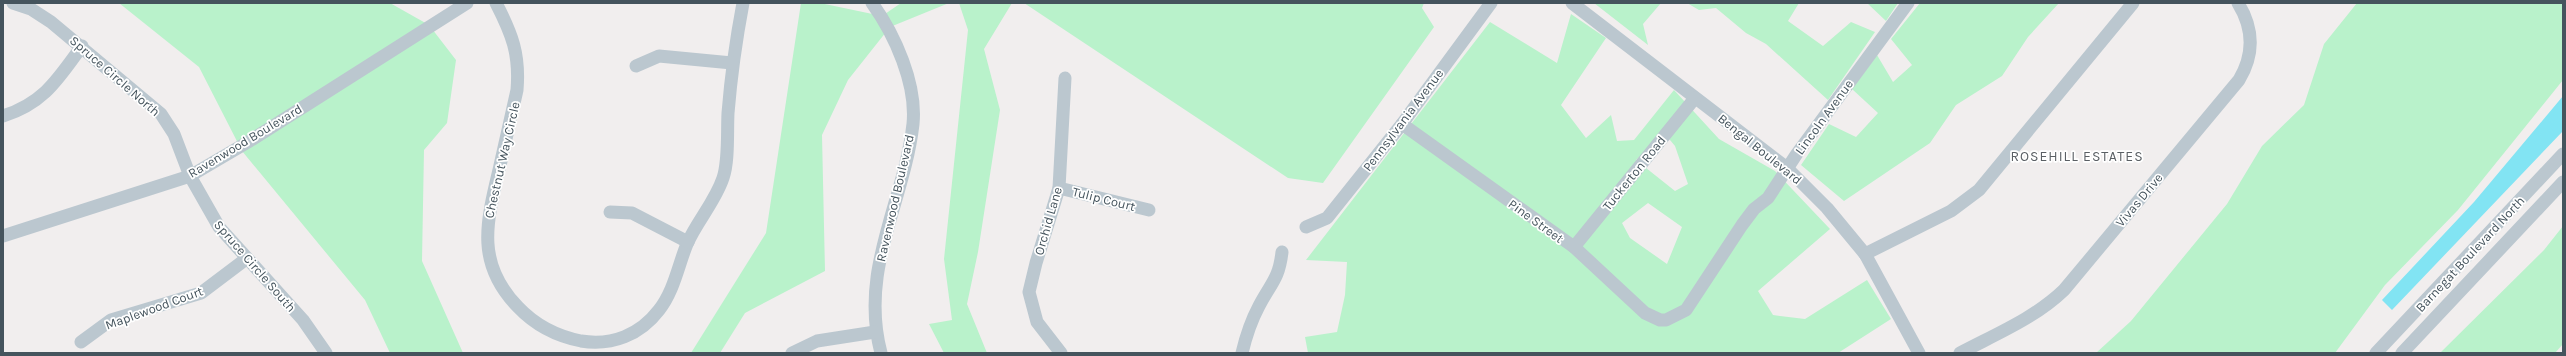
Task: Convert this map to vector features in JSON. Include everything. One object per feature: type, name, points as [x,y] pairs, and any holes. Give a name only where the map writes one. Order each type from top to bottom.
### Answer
[{"type":"street","name":"Spruce Circle North","points":[[13,3],[31,9],[44,17],[82,46],[161,114],[174,134],[190,176]]},
{"type":"street","name":"Ravenwood Boulevard","points":[[3,236],[190,176],[248,142],[467,3]]},
{"type":"street","name":"Chestnut Way Circle","points":[[496,3],[511,34],[519,68],[517,90],[488,219],[488,247],[494,273],[509,297],[537,324],[565,337],[613,347],[635,333],[660,309],[670,290],[688,242],[724,176],[732,63],[743,3]]},
{"type":"street","name":"Ravenwood Boulevard","points":[[872,3],[884,20],[906,68],[913,123],[879,260],[875,332],[881,353]]},
{"type":"street","name":"Pennsylvania Avenue","points":[[1306,227],[1327,218],[1402,124],[1491,3]]},
{"type":"street","name":"Bengal Boulevard","points":[[1572,3],[1787,168],[1827,208],[1866,254],[1919,353]]},
{"type":"street","name":"Lincoln Avenue","points":[[1666,320],[1686,310],[1742,225],[1754,209],[1768,198],[1787,168],[1908,3]]},
{"type":"street","points":[[1866,254],[1951,211],[1979,190],[2133,3]]},
{"type":"street","name":"Vivas Drive","points":[[1960,353],[2050,304],[2064,290],[2239,80],[2248,66],[2251,50],[2248,22],[2238,3]]},
{"type":"street","points":[[3,116],[27,107],[44,95],[82,46]]},
{"type":"street","points":[[636,66],[659,56],[732,63]]},
{"type":"street","name":"Orchid Lane","points":[[1061,353],[1037,322],[1029,292],[1036,263],[1059,188],[1065,78]]},
{"type":"street","name":"Tuckerton Road","points":[[1574,247],[1695,98]]},
{"type":"street","name":"Pine Street","points":[[1402,124],[1574,247],[1645,313],[1660,320],[1666,320]]},
{"type":"street","name":"Barnegat Boulevard North","points":[[2376,353],[2563,154]]},
{"type":"street","name":"Spruce Circle South","points":[[190,176],[219,227],[246,259],[303,320],[320,351]]},
{"type":"street","name":"Barnegat Boulevard North","points":[[2402,353],[2563,182]]},
{"type":"street","name":"Tulip Court","points":[[1059,188],[1149,210]]},
{"type":"street","points":[[610,212],[632,213],[688,242]]},
{"type":"street","points":[[1242,353],[1247,331],[1259,305],[1280,272],[1282,252]]},
{"type":"street","name":"Maplewood Court","points":[[81,342],[111,320],[201,293],[246,259]]},
{"type":"street","points":[[792,353],[817,341],[875,332]]},
{"type":"green space","points":[[119,3],[390,3],[429,25],[456,60],[447,123],[424,150],[422,261],[463,353],[390,353],[365,300],[242,151],[199,67]]},
{"type":"green space","points":[[801,3],[820,3],[882,16],[901,3],[949,3],[890,27],[848,80],[822,135],[825,271],[745,313],[720,353],[691,353],[766,233]]},
{"type":"green space","points":[[959,3],[1012,3],[984,49],[1000,110],[978,252],[967,304],[987,353],[944,353],[929,324],[952,320],[944,259],[968,30]]},
{"type":"green space","points":[[1024,3],[1424,3],[1422,8],[1434,27],[1323,183],[1288,178]]},
{"type":"green space","points":[[1594,3],[1661,3],[1643,24],[1648,45]]},
{"type":"green space","points":[[1687,3],[1799,3],[1788,21],[1823,46],[1851,22],[1875,32],[1828,100],[1766,44],[1746,33],[1716,8],[1699,10]]},
{"type":"green space","points":[[1867,3],[1898,3],[1886,21]]},
{"type":"green space","points":[[1920,3],[2059,3],[2028,37],[2002,76],[1956,105],[1930,143],[1844,201],[1801,165],[1829,124],[1856,137],[1878,113],[1852,89],[1877,55],[1893,82],[1912,65],[1891,39]]},
{"type":"green space","points":[[2357,3],[2563,3],[2563,80],[2458,210],[2385,285],[2335,353],[2096,353],[2131,321],[2227,204],[2262,146],[2304,105],[2324,44]]},
{"type":"green space","points":[[1571,14],[1606,38],[1561,105],[1586,138],[1611,115],[1617,141],[1634,140],[1674,90],[1719,139],[1775,171],[1830,229],[1758,291],[1773,315],[1805,319],[1867,280],[1891,319],[1838,353],[1308,353],[1305,337],[1337,332],[1345,295],[1347,262],[1306,260],[1490,22],[1557,63]],"holes":[[[1665,134],[1675,146],[1688,184],[1675,191],[1636,160]],[[1648,203],[1682,227],[1667,264],[1630,238],[1622,223]]]},
{"type":"green space","points":[[2563,226],[2563,344],[2555,353],[2440,353],[2544,250]]},
{"type":"water","points":[[2563,96],[2563,131],[2392,310],[2382,300],[2474,202]]},
{"type":"district","name":"ROSEHILL ESTATES","points":[[2077,156]]}]
